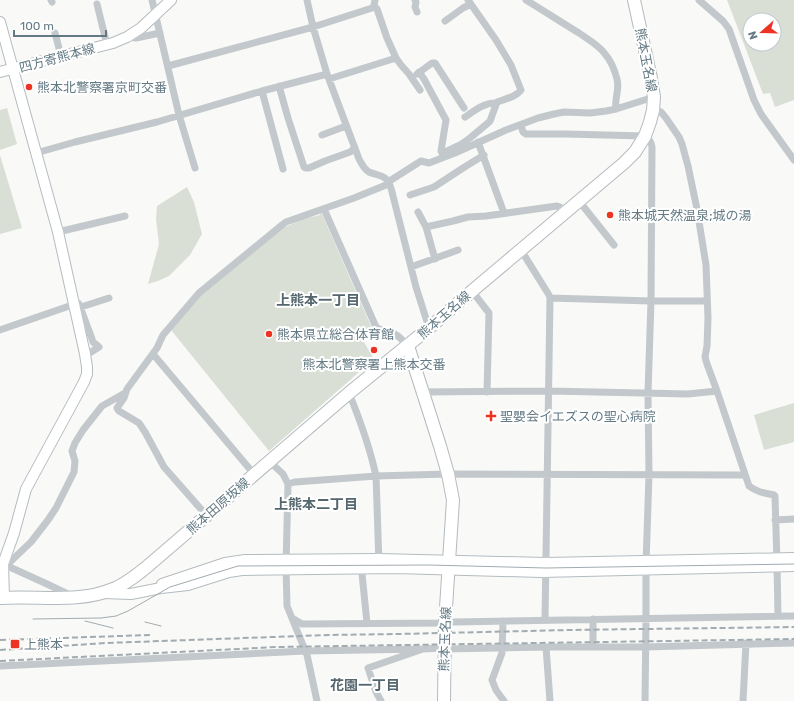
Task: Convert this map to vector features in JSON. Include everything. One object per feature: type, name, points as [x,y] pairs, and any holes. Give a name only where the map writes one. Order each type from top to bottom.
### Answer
[{"type":"main road","name":"熊本玉名線","points":[[444,701],[445,623],[453,500],[448,474],[440,446],[408,346],[624,163],[645,136],[653,110],[654,97],[634,0]]},
{"type":"main road","name":"熊本田原坂線","points":[[2,597],[74,597],[95,595],[121,586],[143,570],[254,474],[408,346]]},
{"type":"street","points":[[152,0],[179,115],[195,168]]},
{"type":"street","name":"四方寄熊本線","points":[[0,72],[107,45],[127,37],[141,28],[171,0]]},
{"type":"street","points":[[307,0],[313,27],[328,76],[359,159],[368,172],[381,176],[388,182],[393,196],[416,287],[430,328]]},
{"type":"street","points":[[415,0],[416,12]]},
{"type":"street","points":[[526,0],[590,40],[605,53],[614,69],[618,84],[616,109]]},
{"type":"street","points":[[699,0],[723,20],[729,29],[754,100],[761,114],[794,160]]},
{"type":"street","points":[[168,66],[313,27],[372,8],[374,2]]},
{"type":"street","points":[[374,2],[396,58],[420,90]]},
{"type":"street","points":[[207,516],[164,467],[139,423],[117,408],[135,377],[153,354],[163,335],[199,293],[282,225],[286,222],[386,185],[388,182],[421,161],[460,145],[490,121],[497,102],[520,92],[521,90],[511,65],[492,34],[469,2],[445,20]]},
{"type":"street","points":[[97,4],[107,45]]},
{"type":"street","points":[[0,22],[77,306],[87,367],[87,374],[84,382],[26,488],[14,533],[1,562],[2,597]]},
{"type":"street","points":[[55,33],[61,56]]},
{"type":"street","points":[[127,37],[136,38],[160,33]]},
{"type":"street","points":[[36,153],[157,122],[279,86],[328,76],[396,58]]},
{"type":"street","points":[[411,77],[432,63],[435,63],[464,108]]},
{"type":"street","points":[[419,72],[446,120],[441,151],[442,153]]},
{"type":"street","points":[[279,86],[304,167],[309,168],[350,152],[355,148]]},
{"type":"street","points":[[262,91],[283,169]]},
{"type":"street","points":[[421,161],[429,163],[538,118],[564,112],[586,114],[594,113],[616,109],[654,97]]},
{"type":"street","points":[[465,117],[481,107],[493,103],[496,104]]},
{"type":"street","points":[[568,108],[591,111],[594,113]]},
{"type":"street","points":[[653,110],[661,112],[682,144],[690,173],[703,240],[706,265],[707,346],[705,357],[707,364],[718,391],[749,486],[760,493],[774,495],[775,498],[778,616]]},
{"type":"street","points":[[521,125],[526,134],[645,136],[651,142],[651,301],[648,393],[649,475],[644,701]]},
{"type":"street","points":[[322,135],[346,126]]},
{"type":"street","points":[[478,142],[504,214]]},
{"type":"street","points":[[410,195],[434,187],[484,156]]},
{"type":"street","points":[[579,201],[614,245]]},
{"type":"street","points":[[426,227],[453,222],[468,216],[504,214],[557,206],[560,207],[565,213]]},
{"type":"street","points":[[324,209],[376,327],[380,330],[396,334],[408,346]]},
{"type":"street","points":[[418,212],[426,227],[435,259]]},
{"type":"street","points":[[58,232],[125,216]]},
{"type":"street","points":[[411,267],[458,250]]},
{"type":"street","points":[[521,250],[549,294],[550,298],[545,620]]},
{"type":"street","points":[[472,291],[488,313],[487,392]]},
{"type":"street","points":[[0,330],[77,306],[110,298]]},
{"type":"street","points":[[550,298],[707,301]]},
{"type":"street","points":[[77,306],[93,342],[99,347],[88,354],[85,354]]},
{"type":"street","points":[[153,354],[254,474]]},
{"type":"street","points":[[423,392],[548,391],[688,394],[718,391]]},
{"type":"street","points":[[1,562],[10,562],[31,542],[48,520],[56,508],[74,472],[75,461],[72,451],[75,443],[83,430],[102,406],[125,393]]},
{"type":"street","points":[[349,394],[359,417],[376,476],[379,564]]},
{"type":"street","points":[[270,462],[283,474],[288,484],[286,564],[287,606],[305,651],[317,701]]},
{"type":"street","points":[[288,484],[295,482],[376,476],[448,474],[745,474]]},
{"type":"street","points":[[776,520],[794,519]]},
{"type":"street","points":[[132,594],[231,562],[245,560],[286,564],[449,564],[546,567],[777,562],[794,558]]},
{"type":"street","points":[[1,562],[74,597]]},
{"type":"street","points":[[777,562],[794,566]]},
{"type":"street","points":[[103,593],[132,594],[161,588],[188,585],[236,570],[286,564]]},
{"type":"street","points":[[361,564],[367,623]]},
{"type":"street","points":[[143,570],[138,577],[137,582],[139,587],[147,588]]},
{"type":"street","points":[[292,618],[302,624],[445,623],[794,616]]},
{"type":"street","points":[[593,619],[594,646]]},
{"type":"street","points":[[503,621],[502,654],[492,680],[496,690],[504,701]]},
{"type":"street","points":[[743,701],[746,643]]},
{"type":"street","points":[[0,666],[305,651],[794,643]]},
{"type":"street","points":[[546,647],[550,701]]},
{"type":"street","points":[[381,701],[376,692],[368,668],[423,649]]},
{"type":"shaded area","points":[[727,0],[794,0],[794,100],[775,107],[770,93],[763,94],[747,52],[782,52],[782,12],[742,12],[742,39]]},
{"type":"shaded area","points":[[7,108],[17,144],[0,150],[0,110]]},
{"type":"shaded area","points":[[0,155],[22,228],[0,234]]},
{"type":"shaded area","points":[[187,187],[194,202],[202,234],[190,255],[169,276],[148,284],[159,244],[156,219],[157,206]]},
{"type":"shaded area","name":"熊本県立総合体育館","points":[[319,212],[322,214],[371,326],[361,337],[374,359],[269,451],[171,330],[202,294],[283,228],[303,219],[320,215]]},
{"type":"shaded area","points":[[794,403],[794,442],[764,450],[754,415]]},
{"type":"tram line","points":[[33,619],[101,618],[116,616],[128,611],[170,587],[238,566],[429,565],[546,568],[794,564]]},
{"type":"tram line","points":[[85,621],[113,628]]},
{"type":"tram line","points":[[145,622],[161,626]]},
{"type":"railway","points":[[0,650],[106,643],[328,635],[794,627]]},
{"type":"railway","points":[[0,640],[150,635]]},
{"type":"railway","points":[[0,661],[277,647],[794,639]]},
{"type":"place","name":"熊本北警察署京町交番","points":[[29,87]]},
{"type":"place","name":"熊本城天然温泉;城の湯","points":[[610,215]]},
{"type":"place","name":"熊本県立総合体育館","points":[[269,334]]},
{"type":"place","name":"熊本北警察署上熊本交番","points":[[374,350]]},
{"type":"place","name":"聖嬰会イエズスの聖心病院","points":[[491,416]]},
{"type":"place","name":"上熊本","points":[[15,644]]},
{"type":"district","name":"上熊本一丁目","points":[[318,300]]},
{"type":"district","name":"上熊本二丁目","points":[[316,504]]},
{"type":"district","name":"花園一丁目","points":[[365,685]]}]
